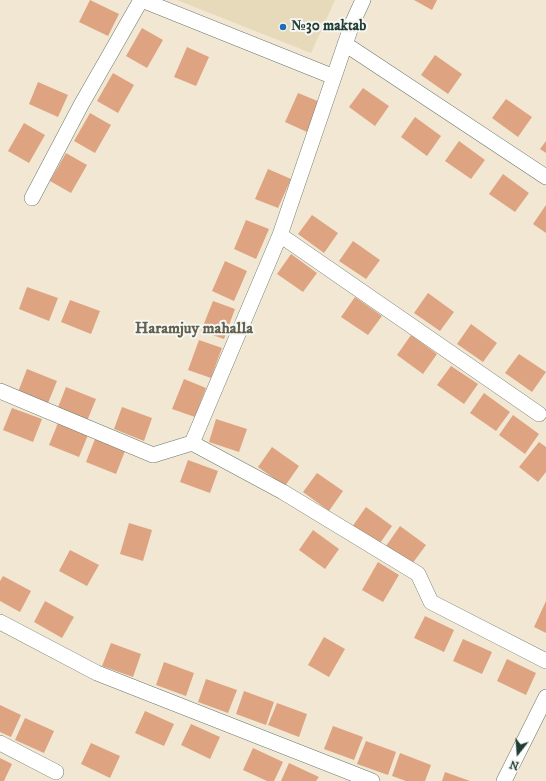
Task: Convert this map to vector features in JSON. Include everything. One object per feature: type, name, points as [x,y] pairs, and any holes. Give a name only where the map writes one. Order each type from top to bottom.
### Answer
[{"type":"street","points":[[32,198],[81,105],[141,0],[334,77]]},
{"type":"street","points":[[192,443],[280,235],[352,24],[363,0]]},
{"type":"street","points":[[345,44],[546,177]]},
{"type":"street","points":[[280,235],[539,414]]},
{"type":"street","points":[[0,391],[153,456],[192,443],[283,492],[418,574],[431,602],[546,661]]},
{"type":"street","points":[[0,622],[98,673],[372,781]]},
{"type":"street","points":[[504,781],[546,697]]},
{"type":"street","points":[[0,743],[56,772]]},
{"type":"shaded area","name":"№30 maktab","points":[[177,0],[335,0],[311,53]]},
{"type":"building","points":[[90,0],[119,14],[108,36],[79,22]]},
{"type":"building","points":[[414,0],[437,0],[432,10]]},
{"type":"building","points":[[142,28],[163,40],[147,68],[126,56]]},
{"type":"building","points":[[187,47],[209,57],[196,86],[174,77]]},
{"type":"building","points":[[435,55],[462,74],[448,94],[421,75]]},
{"type":"building","points":[[113,73],[134,85],[118,113],[97,101]]},
{"type":"building","points":[[38,82],[68,95],[58,117],[29,104]]},
{"type":"building","points":[[363,88],[389,106],[375,126],[349,107]]},
{"type":"building","points":[[298,93],[320,102],[307,132],[285,122]]},
{"type":"building","points":[[506,99],[532,117],[518,137],[492,118]]},
{"type":"building","points":[[90,113],[111,125],[95,153],[74,141]]},
{"type":"building","points":[[415,117],[441,136],[427,156],[401,137]]},
{"type":"building","points":[[24,123],[45,135],[29,163],[8,151]]},
{"type":"building","points":[[459,141],[485,160],[471,179],[445,161]]},
{"type":"building","points":[[546,141],[546,153],[540,149]]},
{"type":"building","points":[[66,153],[87,165],[71,193],[50,181]]},
{"type":"building","points":[[268,169],[291,179],[278,208],[255,199]]},
{"type":"building","points":[[503,174],[529,193],[515,212],[489,194]]},
{"type":"building","points":[[546,205],[546,233],[533,224]]},
{"type":"building","points":[[312,215],[338,233],[324,253],[298,234]]},
{"type":"building","points":[[246,220],[269,229],[256,259],[234,249]]},
{"type":"building","points":[[353,241],[380,260],[366,279],[339,261]]},
{"type":"building","points":[[291,254],[317,273],[303,292],[277,274]]},
{"type":"building","points":[[225,261],[247,271],[234,301],[212,291]]},
{"type":"building","points":[[27,287],[58,298],[49,321],[19,309]]},
{"type":"building","points":[[428,293],[454,312],[440,331],[414,313]]},
{"type":"building","points":[[355,297],[382,316],[368,335],[341,317]]},
{"type":"building","points":[[70,300],[100,311],[91,334],[61,322]]},
{"type":"building","points":[[213,301],[235,309],[224,339],[201,331]]},
{"type":"building","points":[[471,324],[497,343],[483,362],[457,344]]},
{"type":"building","points":[[411,335],[437,354],[423,374],[397,355]]},
{"type":"building","points":[[199,340],[222,348],[211,378],[188,370]]},
{"type":"building","points":[[519,354],[546,372],[532,392],[505,373]]},
{"type":"building","points":[[451,366],[478,384],[464,404],[437,385]]},
{"type":"building","points":[[27,369],[57,381],[48,403],[18,392]]},
{"type":"building","points":[[184,379],[206,388],[195,417],[172,409]]},
{"type":"building","points":[[66,387],[96,399],[87,421],[57,410]]},
{"type":"building","points":[[484,393],[510,412],[496,431],[470,413]]},
{"type":"building","points":[[122,407],[152,418],[144,441],[114,429]]},
{"type":"building","points":[[12,408],[42,419],[33,442],[3,430]]},
{"type":"building","points":[[513,415],[539,434],[525,454],[499,435]]},
{"type":"building","points":[[216,419],[247,429],[239,452],[209,442]]},
{"type":"building","points":[[58,423],[88,435],[79,457],[49,445]]},
{"type":"building","points":[[95,439],[125,451],[116,474],[86,462]]},
{"type":"building","points":[[539,442],[546,447],[546,472],[538,482],[519,467]]},
{"type":"building","points":[[272,447],[299,466],[285,486],[258,467]]},
{"type":"building","points":[[188,460],[218,471],[210,493],[180,482]]},
{"type":"building","points":[[317,473],[343,491],[329,511],[303,492]]},
{"type":"building","points":[[366,507],[392,526],[378,546],[352,527]]},
{"type":"building","points":[[129,523],[152,530],[143,561],[120,554]]},
{"type":"building","points":[[400,526],[426,545],[412,564],[386,546]]},
{"type":"building","points":[[313,530],[339,549],[325,569],[299,550]]},
{"type":"building","points":[[70,550],[99,565],[87,586],[59,571]]},
{"type":"building","points":[[378,562],[399,575],[383,602],[362,590]]},
{"type":"building","points":[[3,576],[31,591],[20,612],[0,601],[0,581]]},
{"type":"building","points":[[45,601],[74,617],[62,638],[34,622]]},
{"type":"building","points":[[546,601],[546,633],[534,627]]},
{"type":"building","points":[[425,616],[454,630],[444,652],[414,638]]},
{"type":"building","points":[[324,637],[345,649],[329,677],[308,665]]},
{"type":"building","points":[[463,639],[492,652],[482,674],[453,661]]},
{"type":"building","points":[[111,643],[141,654],[133,677],[102,666]]},
{"type":"building","points":[[507,659],[536,673],[526,695],[497,681]]},
{"type":"building","points":[[164,662],[194,673],[186,696],[156,685]]},
{"type":"building","points":[[206,679],[237,690],[228,713],[198,702]]},
{"type":"building","points":[[244,691],[274,702],[266,725],[236,714]]},
{"type":"building","points":[[277,703],[307,714],[299,737],[268,725]]},
{"type":"building","points":[[0,705],[21,715],[11,737],[0,732]]},
{"type":"building","points":[[145,711],[174,724],[164,746],[135,733]]},
{"type":"building","points":[[25,718],[54,731],[44,753],[15,740]]},
{"type":"building","points":[[191,724],[220,737],[210,759],[181,745]]},
{"type":"building","points":[[333,726],[363,737],[354,760],[324,749]]},
{"type":"building","points":[[366,741],[396,752],[388,775],[357,764]]},
{"type":"building","points":[[91,743],[120,756],[110,778],[81,764]]},
{"type":"building","points":[[253,748],[283,762],[274,781],[267,781],[243,770]]},
{"type":"building","points":[[400,753],[431,765],[425,781],[406,781],[392,776]]},
{"type":"building","points":[[0,758],[12,764],[4,781],[0,781]]},
{"type":"building","points":[[289,763],[319,777],[316,781],[281,781]]},
{"type":"building","points":[[445,772],[470,781],[442,781]]},
{"type":"place","name":"№30 maktab","points":[[283,27]]},
{"type":"district","name":"Haramjuy mahalla","points":[[194,330]]}]
